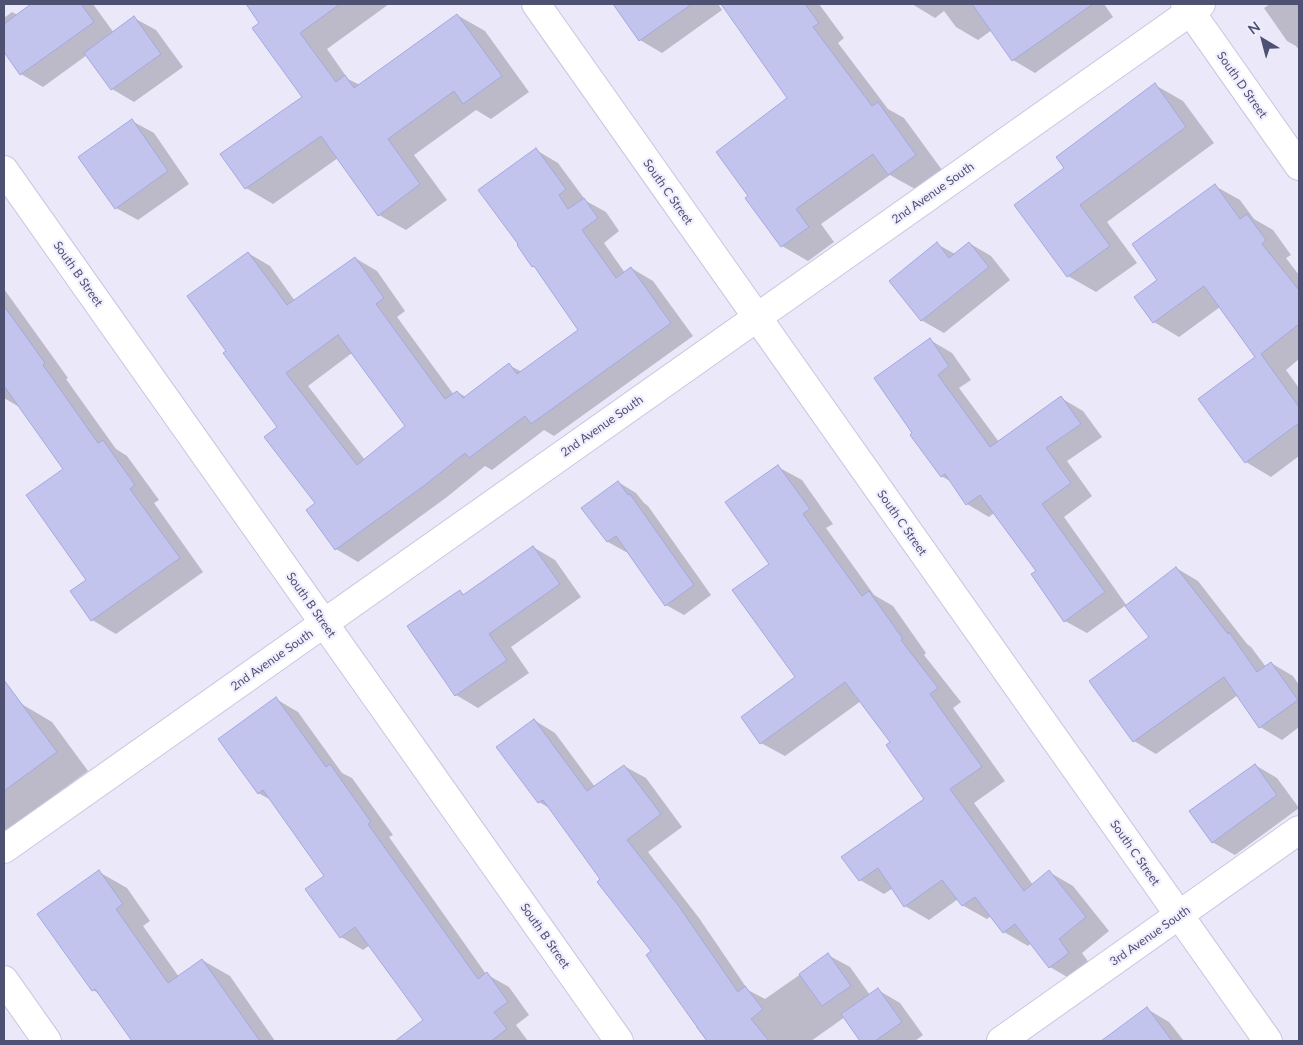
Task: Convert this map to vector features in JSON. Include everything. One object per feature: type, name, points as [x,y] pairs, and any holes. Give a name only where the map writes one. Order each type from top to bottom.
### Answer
[{"type":"street","name":"South C Street","points":[[536,4],[1268,1041]]},
{"type":"street","name":"2nd Avenue South","points":[[4,849],[757,317],[1192,6]]},
{"type":"street","name":"South D Street","points":[[1192,6],[1299,166]]},
{"type":"street","name":"South B Street","points":[[4,170],[619,1041]]},
{"type":"street","name":"3rd Avenue South","points":[[1001,1041],[1299,830]]},
{"type":"street","points":[[4,980],[47,1041]]},
{"type":"building","points":[[31,4],[81,4],[94,22],[20,75],[4,52],[4,24]]},
{"type":"building","points":[[246,4],[340,4],[300,33],[336,82],[345,75],[354,88],[457,14],[502,76],[463,104],[454,91],[388,139],[420,184],[378,216],[321,136],[245,189],[220,154],[302,97],[252,28],[259,23]]},
{"type":"building","points":[[613,4],[692,4],[639,41]]},
{"type":"building","points":[[721,4],[805,4],[819,23],[813,27],[872,106],[878,102],[916,155],[888,175],[873,154],[796,209],[809,227],[781,247],[745,198],[748,196],[716,152],[787,98]]},
{"type":"building","points":[[972,4],[1093,4],[1012,61]]},
{"type":"building","points":[[134,16],[161,54],[111,90],[84,53]]},
{"type":"building","points":[[1155,83],[1186,127],[1080,205],[1110,246],[1067,277],[1014,205],[1064,168],[1056,157]]},
{"type":"building","points":[[132,119],[168,171],[115,209],[78,157]]},
{"type":"building","points":[[536,148],[566,189],[559,195],[568,209],[584,198],[598,218],[582,230],[616,278],[631,267],[671,323],[531,424],[525,416],[469,458],[465,453],[425,485],[335,550],[306,510],[315,503],[264,437],[277,427],[223,353],[226,351],[187,296],[248,252],[287,305],[355,257],[384,298],[376,304],[445,399],[457,391],[463,398],[509,363],[517,374],[578,330],[478,190]],"holes":[[[338,335],[405,426],[357,465],[286,373]]]},
{"type":"building","points":[[1215,184],[1240,219],[1247,214],[1266,240],[1262,244],[1299,290],[1299,324],[1261,354],[1299,407],[1299,423],[1245,463],[1198,399],[1255,357],[1204,286],[1153,323],[1134,297],[1157,280],[1132,244]]},
{"type":"building","points":[[937,242],[949,258],[969,242],[989,267],[921,321],[889,281]]},
{"type":"building","points":[[4,306],[45,363],[43,365],[98,443],[103,440],[135,485],[130,489],[180,558],[91,621],[70,591],[86,580],[26,495],[63,469],[4,386]]},
{"type":"building","points":[[930,338],[949,366],[938,375],[990,447],[1061,396],[1081,424],[1046,448],[1071,483],[1042,504],[1105,592],[1064,622],[1031,574],[1036,571],[980,495],[966,505],[945,474],[941,477],[910,435],[912,433],[874,378]]},
{"type":"building","points":[[778,465],[810,509],[803,514],[862,596],[869,591],[903,639],[901,640],[938,688],[930,694],[982,767],[950,789],[1024,891],[1049,870],[1086,917],[1059,939],[1069,953],[1049,968],[1015,924],[1003,933],[975,897],[962,906],[942,880],[904,907],[878,868],[859,881],[841,857],[924,799],[886,745],[890,742],[845,682],[760,744],[741,717],[795,677],[732,590],[769,564],[725,502]]},
{"type":"building","points":[[618,481],[628,495],[630,494],[694,585],[665,606],[616,536],[607,542],[581,508]]},
{"type":"building","points":[[533,546],[560,584],[489,634],[507,660],[455,696],[407,626],[460,590],[463,595]]},
{"type":"building","points":[[1176,567],[1228,634],[1229,632],[1257,672],[1271,662],[1298,700],[1259,728],[1224,677],[1133,742],[1089,681],[1149,637],[1125,606]]},
{"type":"building","points":[[4,680],[57,752],[4,791]]},
{"type":"building","points":[[276,697],[326,767],[330,764],[371,822],[368,824],[478,979],[487,972],[508,1002],[494,1012],[507,1029],[491,1041],[395,1041],[423,1020],[355,927],[340,938],[305,889],[324,876],[263,790],[258,794],[218,739]]},
{"type":"building","points":[[534,719],[587,791],[624,765],[661,814],[627,840],[678,905],[738,992],[745,986],[763,1009],[751,1019],[769,1041],[707,1041],[646,955],[651,951],[597,882],[600,879],[543,800],[538,803],[496,747]]},
{"type":"building","points":[[1255,764],[1277,795],[1212,843],[1189,811]]},
{"type":"building","points":[[99,870],[123,904],[116,909],[168,983],[202,959],[260,1041],[132,1041],[95,989],[92,991],[37,914]]},
{"type":"building","points":[[828,953],[851,986],[822,1006],[799,974]]},
{"type":"building","points":[[878,988],[902,1022],[875,1041],[860,1041],[841,1014]]},
{"type":"building","points":[[1147,1007],[1172,1041],[1101,1041]]}]
